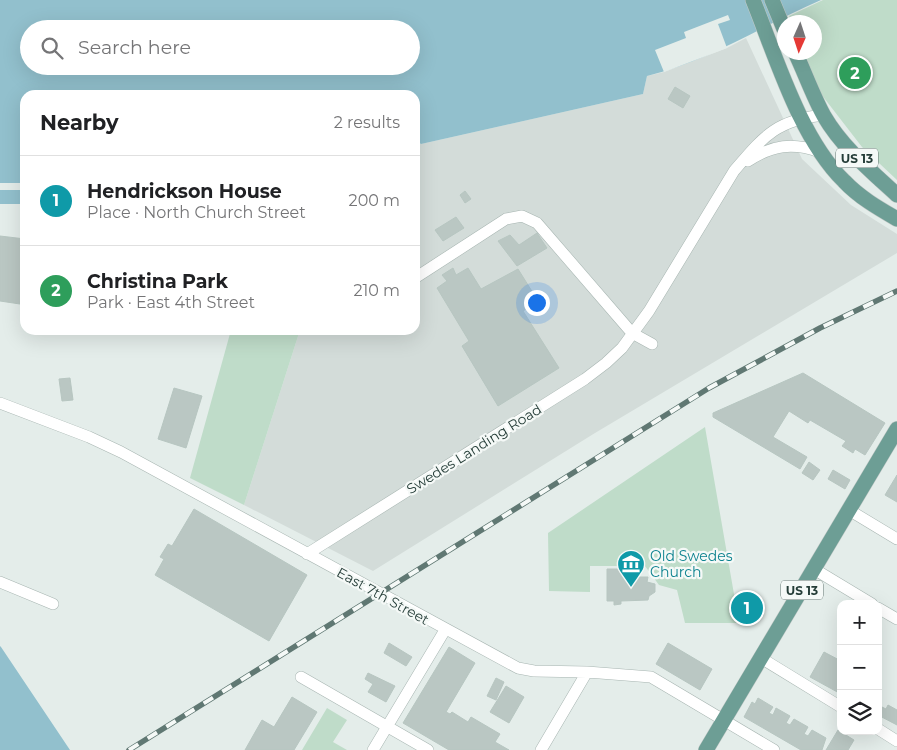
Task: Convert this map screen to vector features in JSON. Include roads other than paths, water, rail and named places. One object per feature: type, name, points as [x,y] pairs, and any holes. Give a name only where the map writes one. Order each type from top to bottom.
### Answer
[{"type":"main road","name":"US 13","points":[[753,0],[801,118],[820,152],[842,180],[860,196],[897,218]]},
{"type":"main road","points":[[772,0],[778,15]]},
{"type":"main road","name":"US 13","points":[[799,60],[824,115],[837,135],[859,160],[897,195]]},
{"type":"main road","name":"US 13","points":[[706,750],[897,429]]},
{"type":"street","name":"Swedes Landing Road","points":[[307,554],[585,380],[606,363],[632,334],[649,311],[734,171],[759,143],[773,131],[791,120],[824,115]]},
{"type":"street","name":"Swedes Landing Road","points":[[734,171],[770,148],[791,146],[820,152]]},
{"type":"street","points":[[420,275],[506,219],[522,216],[536,223],[632,334],[652,344]]},
{"type":"street","name":"East 7th Street","points":[[0,403],[89,437],[121,452],[445,630],[524,670],[651,677],[774,750]]},
{"type":"street","points":[[849,510],[897,539]]},
{"type":"street","points":[[814,569],[865,600]]},
{"type":"street","points":[[0,582],[53,604]]},
{"type":"street","points":[[882,610],[897,619]]},
{"type":"street","points":[[373,750],[445,630]]},
{"type":"street","points":[[761,658],[837,704]]},
{"type":"street","points":[[541,750],[586,672]]},
{"type":"street","points":[[302,677],[428,750]]},
{"type":"street","points":[[882,732],[897,741]]},
{"type":"water","points":[[0,0],[821,0],[789,15],[777,15],[777,21],[714,52],[647,76],[643,94],[421,144],[420,90],[20,90],[20,204],[0,204]]},
{"type":"water","points":[[1,647],[70,750],[0,750]]},
{"type":"railway","points":[[129,750],[709,388],[820,328],[897,291]]},
{"type":"place","name":"Christina Park","points":[[855,73]]},
{"type":"place","name":"Old Swedes Church","points":[[631,588]]},
{"type":"place","name":"Hendrickson House","points":[[747,608]]}]
